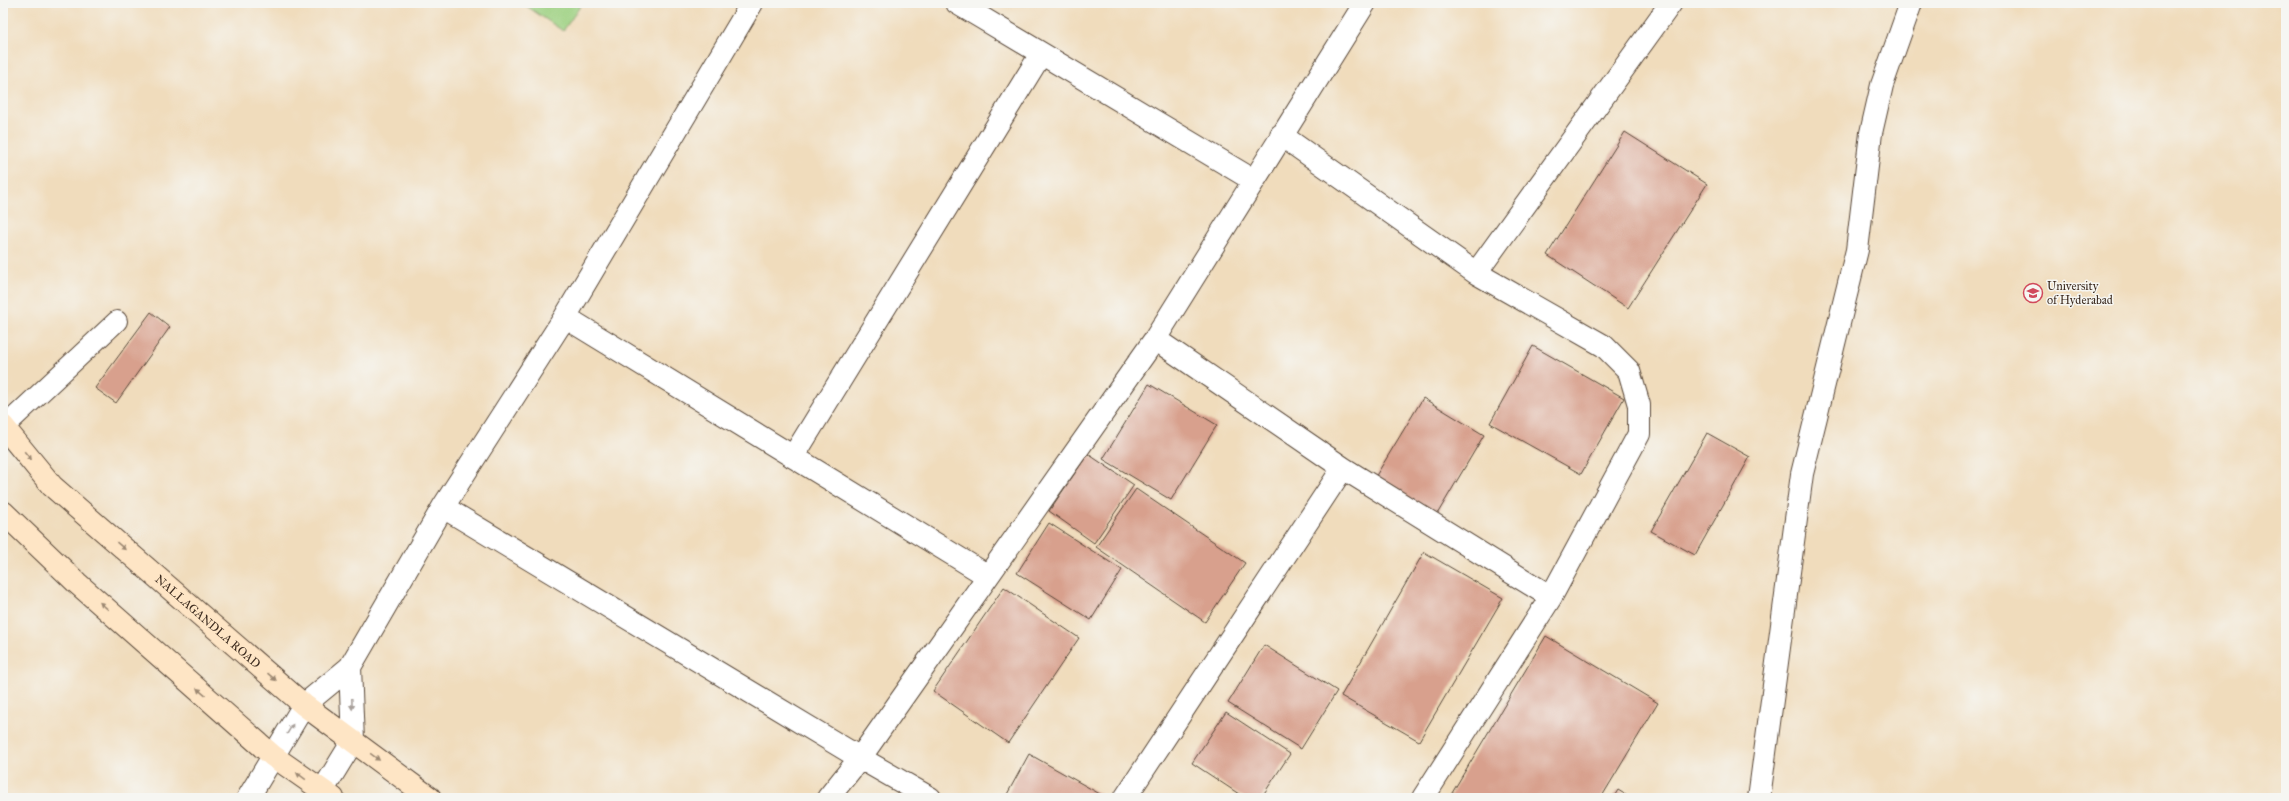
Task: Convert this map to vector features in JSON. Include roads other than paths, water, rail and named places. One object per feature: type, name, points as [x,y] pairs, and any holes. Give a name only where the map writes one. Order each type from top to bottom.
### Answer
[{"type":"main road","name":"NALLAGANDLA ROAD","points":[[4,427],[52,486],[304,705],[430,798]]},
{"type":"main road","points":[[3,512],[77,583],[273,756],[325,796]]},
{"type":"street","points":[[248,798],[304,705],[350,667],[442,507],[566,318],[752,3]]},
{"type":"street","points":[[957,3],[1253,180]]},
{"type":"street","points":[[828,798],[860,758],[1155,339],[1281,135],[1365,3]]},
{"type":"street","points":[[1476,273],[1671,3]]},
{"type":"street","points":[[1759,798],[1802,474],[1857,250],[1871,133],[1882,85],[1911,3]]},
{"type":"street","points":[[793,457],[1041,54]]},
{"type":"street","points":[[1281,135],[1476,273],[1604,346],[1628,371],[1639,405],[1639,434],[1551,597],[1427,796]]},
{"type":"street","points":[[566,318],[988,576]]},
{"type":"street","points":[[1155,339],[1343,468],[1551,597]]},
{"type":"street","points":[[1125,798],[1343,468]]},
{"type":"street","points":[[442,507],[860,758],[930,798]]},
{"type":"street","points":[[325,796],[353,741],[350,667]]},
{"type":"lane","points":[[4,427],[117,321]]},
{"type":"place","name":"University of Hyderabad","points":[[2033,293]]}]
